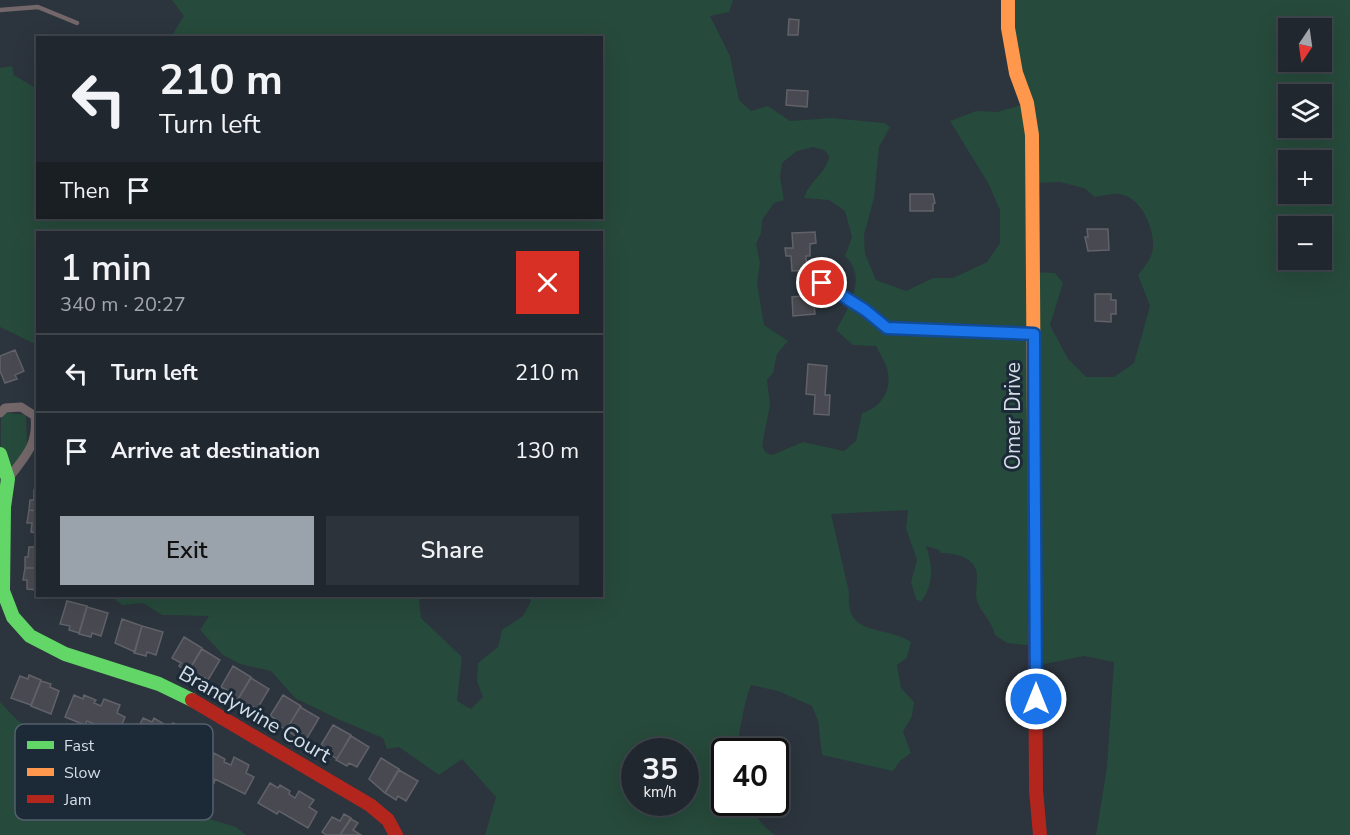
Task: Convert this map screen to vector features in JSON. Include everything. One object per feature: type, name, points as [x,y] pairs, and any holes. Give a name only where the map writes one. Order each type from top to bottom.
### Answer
[{"type":"street","name":"Omer Drive","points":[[1008,0],[1008,28],[1016,73],[1027,103],[1032,135],[1036,790],[1040,835]]},
{"type":"street","name":"Brandywine Court","points":[[0,413],[5,408],[21,406],[35,416],[36,425]]},
{"type":"street","name":"Brandywine Court","points":[[8,479],[27,454],[36,436]]},
{"type":"street","name":"Brandywine Court","points":[[0,454],[8,479],[4,507],[3,591],[13,617],[30,636],[65,654],[159,684],[190,699],[370,805],[388,820],[396,835]]},
{"type":"lane","points":[[0,10],[38,7],[77,23]]},
{"type":"lane","points":[[802,284],[822,283],[865,310],[887,328],[1034,334]]},
{"type":"green space","points":[[172,0],[733,0],[729,12],[710,16],[730,56],[739,100],[751,111],[768,106],[790,121],[831,118],[884,123],[890,127],[879,147],[874,198],[864,235],[865,254],[876,280],[906,291],[933,278],[953,278],[987,262],[1000,243],[1000,210],[988,183],[950,121],[976,111],[997,112],[1028,103],[1015,30],[1014,0],[1350,0],[1350,835],[1096,835],[1107,767],[1114,662],[1084,656],[1035,666],[1034,646],[1007,643],[995,635],[977,601],[976,570],[970,561],[953,554],[941,553],[939,550],[926,546],[931,568],[930,582],[921,602],[916,599],[911,582],[917,560],[906,528],[908,510],[831,514],[849,592],[849,607],[853,617],[868,628],[911,642],[907,658],[897,665],[901,688],[914,702],[912,716],[903,732],[911,753],[900,761],[893,771],[822,755],[818,721],[812,706],[778,691],[751,685],[738,738],[711,738],[711,816],[757,816],[775,835],[485,835],[496,797],[462,759],[439,775],[399,747],[387,749],[383,738],[295,698],[271,671],[240,664],[223,655],[200,630],[209,616],[162,615],[143,603],[122,605],[112,597],[420,597],[421,618],[462,657],[457,701],[471,709],[483,697],[477,681],[478,663],[498,647],[502,630],[523,616],[531,601],[529,597],[603,597],[603,231],[36,231],[36,345],[0,327],[0,68],[12,66],[14,75],[36,88],[36,219],[603,219],[603,36],[172,36],[184,16]],"holes":[[[813,147],[824,150],[829,156],[828,162],[804,198],[829,200],[845,211],[852,237],[845,256],[852,264],[856,283],[851,302],[836,330],[853,345],[876,346],[885,363],[888,387],[879,403],[862,413],[856,441],[844,451],[803,442],[772,455],[766,453],[762,446],[770,405],[767,380],[773,373],[777,354],[788,341],[764,325],[757,283],[760,263],[756,244],[761,233],[762,220],[774,203],[784,200],[780,177],[782,163],[797,151]],[[1060,182],[1084,188],[1095,197],[1110,194],[1127,196],[1139,206],[1151,230],[1153,250],[1138,275],[1150,306],[1134,363],[1114,377],[1086,377],[1068,359],[1050,325],[1063,283],[1055,273],[1034,272],[1037,183]]]},
{"type":"green space","points":[[1,412],[26,415],[27,447],[5,495],[0,543]]},
{"type":"green space","points":[[0,702],[17,720],[24,724],[15,724],[15,820],[213,820],[236,827],[246,835],[0,835]]},
{"type":"building","points":[[789,19],[799,20],[798,35],[788,35]]},
{"type":"building","points":[[787,90],[808,91],[807,107],[786,105]]},
{"type":"building","points":[[910,194],[933,194],[935,203],[933,211],[910,211]]},
{"type":"building","points":[[1087,229],[1108,229],[1109,250],[1088,251],[1085,237],[1088,237]]},
{"type":"building","points":[[815,232],[816,243],[810,244],[810,256],[806,256],[807,270],[792,271],[791,256],[786,256],[785,248],[793,248],[792,233]]},
{"type":"building","points":[[1095,294],[1111,294],[1111,300],[1116,300],[1116,314],[1111,314],[1111,322],[1095,321]]},
{"type":"building","points":[[813,295],[815,314],[793,316],[792,297]]},
{"type":"building","points":[[15,350],[24,371],[15,375],[17,379],[5,383],[0,371],[0,356]]},
{"type":"building","points":[[808,364],[827,366],[825,395],[830,395],[829,415],[814,414],[815,395],[806,394]]},
{"type":"building","points":[[34,490],[36,490],[36,511],[29,510],[30,500],[34,500]]},
{"type":"building","points":[[29,510],[36,511],[36,533],[31,532],[32,523],[27,523]]},
{"type":"building","points":[[29,547],[36,547],[36,568],[25,568],[25,557],[28,557]]},
{"type":"building","points":[[25,568],[36,568],[36,590],[27,589],[27,580],[23,580]]},
{"type":"building","points":[[67,601],[87,606],[79,633],[69,630],[70,626],[60,624]]},
{"type":"building","points":[[87,607],[108,613],[101,636],[92,633],[91,637],[79,634]]},
{"type":"building","points":[[122,619],[142,626],[135,652],[115,643]]},
{"type":"building","points":[[142,626],[163,632],[156,655],[147,652],[146,656],[134,653]]},
{"type":"building","points":[[184,637],[202,648],[188,672],[179,666],[181,663],[172,658]]},
{"type":"building","points":[[202,649],[220,660],[208,680],[200,675],[198,679],[188,672]]},
{"type":"building","points":[[233,666],[251,677],[237,701],[228,695],[230,692],[221,687]]},
{"type":"building","points":[[29,675],[41,680],[31,705],[11,698],[20,676],[28,679]]},
{"type":"building","points":[[251,678],[269,689],[257,709],[249,704],[247,708],[237,701]]},
{"type":"building","points":[[41,681],[51,684],[50,687],[59,691],[51,714],[31,706]]},
{"type":"building","points":[[74,695],[83,699],[84,695],[96,700],[94,703],[101,706],[104,699],[120,705],[117,713],[125,717],[122,724],[94,724],[87,721],[82,724],[65,717]]},
{"type":"building","points":[[283,695],[301,706],[286,730],[277,724],[279,721],[270,716]]},
{"type":"building","points":[[300,707],[319,718],[307,738],[299,733],[297,737],[286,730]]},
{"type":"building","points":[[143,718],[152,722],[154,718],[164,724],[140,724]]},
{"type":"building","points":[[333,725],[351,735],[337,759],[321,745]]},
{"type":"building","points":[[351,736],[369,747],[357,767],[349,763],[347,766],[336,760]]},
{"type":"building","points":[[214,753],[231,765],[234,757],[249,765],[246,773],[254,777],[245,794],[215,779],[214,783]]},
{"type":"building","points":[[381,758],[399,769],[385,793],[369,779]]},
{"type":"building","points":[[399,770],[418,781],[406,801],[398,796],[396,800],[385,793]]},
{"type":"building","points":[[270,783],[278,788],[280,785],[290,791],[289,794],[295,798],[299,791],[314,800],[309,807],[317,812],[308,828],[279,811],[277,814],[258,803]]},
{"type":"building","points":[[344,814],[351,818],[340,835],[326,835],[322,832],[332,817],[340,821]]},
{"type":"building","points":[[351,819],[358,823],[353,830],[361,835],[340,835]]},
{"type":"traffic: fast","points":[[0,454],[8,479],[4,507],[3,591],[13,617],[30,636],[65,654],[159,684],[192,700]]},
{"type":"traffic: slow","points":[[1008,0],[1008,28],[1016,73],[1027,103],[1032,135],[1034,431]]},
{"type":"traffic: jam","points":[[1034,431],[1036,790],[1040,835]]},
{"type":"traffic: jam","points":[[192,700],[370,805],[388,820],[396,835]]},
{"type":"route","points":[[822,283],[865,310],[887,328],[1034,334],[1036,699]]}]
